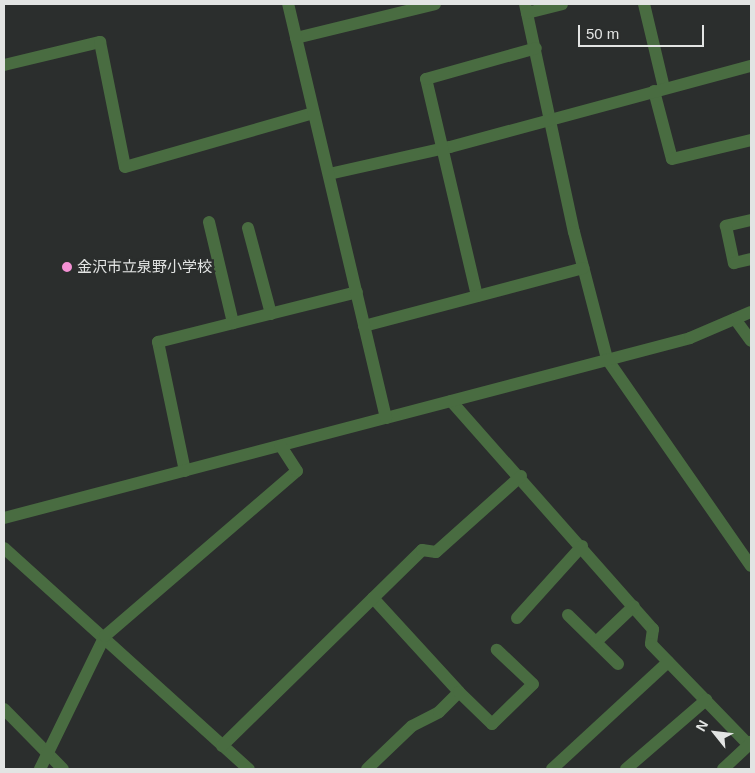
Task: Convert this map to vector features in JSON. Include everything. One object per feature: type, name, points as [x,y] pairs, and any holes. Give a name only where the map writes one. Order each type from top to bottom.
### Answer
[{"type":"street","points":[[288,4],[386,418]]},
{"type":"street","points":[[296,38],[435,4]]},
{"type":"street","points":[[562,4],[526,8],[553,120],[583,268],[607,359],[751,566]]},
{"type":"street","points":[[644,4],[672,159],[751,140]]},
{"type":"street","points":[[4,65],[100,42],[125,167],[313,113]]},
{"type":"street","points":[[477,296],[445,148],[426,79],[536,48]]},
{"type":"street","points":[[329,174],[445,148],[751,66]]},
{"type":"street","points":[[751,220],[726,226],[734,263],[751,259]]},
{"type":"street","points":[[209,222],[233,323]]},
{"type":"street","points":[[248,228],[271,314]]},
{"type":"street","points":[[364,326],[583,268]]},
{"type":"street","points":[[185,471],[158,342],[356,292]]},
{"type":"street","points":[[4,518],[690,338],[751,312]]},
{"type":"street","points":[[734,319],[751,341]]},
{"type":"street","points":[[451,401],[521,476],[653,629],[651,644],[750,743],[723,769]]},
{"type":"street","points":[[40,769],[105,636],[297,471],[281,446]]},
{"type":"street","points":[[222,746],[422,550],[436,552],[521,476]]},
{"type":"street","points":[[517,618],[582,546]]},
{"type":"street","points":[[4,548],[105,636],[249,769]]},
{"type":"street","points":[[373,598],[458,692],[492,724],[533,684],[497,650]]},
{"type":"street","points":[[596,642],[634,606]]},
{"type":"street","points":[[568,615],[618,664]]},
{"type":"street","points":[[552,769],[668,662]]},
{"type":"street","points":[[367,769],[412,726],[439,712],[458,692]]},
{"type":"street","points":[[626,769],[706,700]]},
{"type":"street","points":[[4,709],[64,769]]},
{"type":"place","name":"金沢市立泉野小学校","points":[[67,267]]}]
